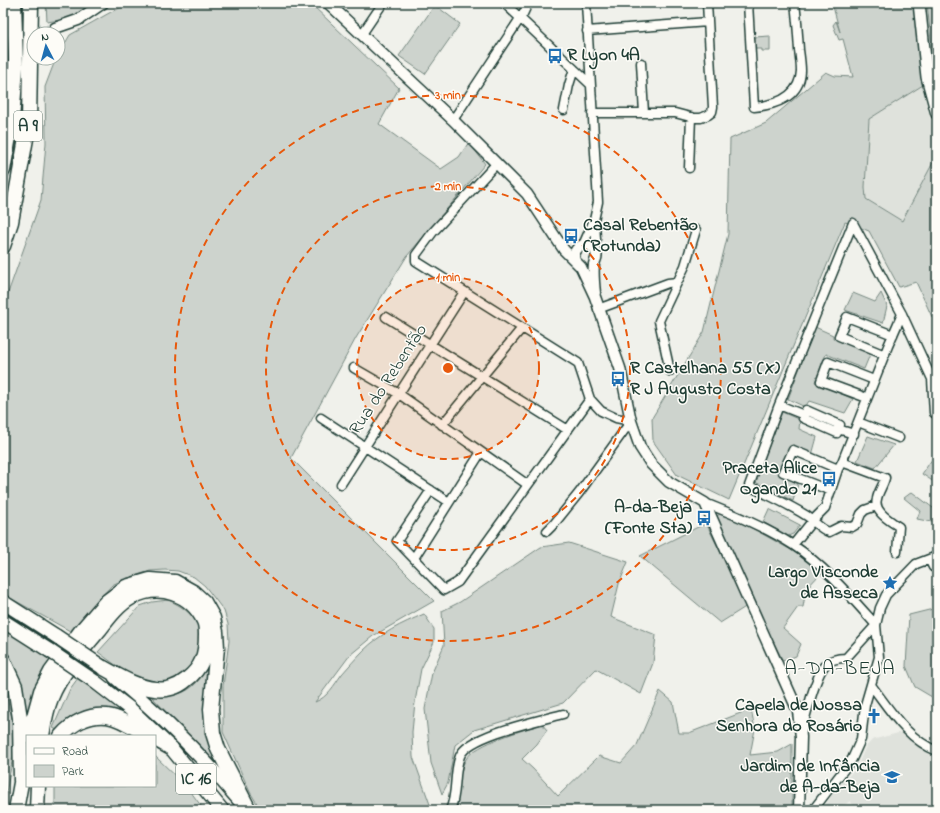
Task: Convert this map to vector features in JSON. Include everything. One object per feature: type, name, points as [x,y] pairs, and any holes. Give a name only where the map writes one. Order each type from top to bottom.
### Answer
[{"type":"highway","name":"A 9","points":[[3,170],[12,120],[16,66],[14,3]]},
{"type":"highway","name":"A 9","points":[[3,246],[11,222],[29,122],[31,3]]},
{"type":"highway","points":[[30,735],[41,691],[51,672],[81,631],[106,602],[126,587],[150,580],[174,582],[193,592],[204,602],[213,618],[217,648],[211,709],[213,733],[218,749],[248,810]]},
{"type":"highway","points":[[42,735],[44,722],[51,698],[61,678],[115,611],[132,597],[151,590],[171,592],[188,600],[204,621],[206,649],[201,663],[194,675],[172,688],[157,690],[139,686],[102,667]]},
{"type":"highway","points":[[3,602],[102,667],[142,700],[215,771],[248,810]]},
{"type":"highway","points":[[3,621],[94,681],[129,708],[171,748]]},
{"type":"highway","points":[[3,660],[15,686],[20,718],[21,781]]},
{"type":"highway","points":[[62,735],[67,729],[84,718],[107,716],[122,721],[147,735]]},
{"type":"highway","points":[[156,740],[171,748]]},
{"type":"highway","name":"IC 16","points":[[171,748],[222,810]]},
{"type":"highway","points":[[16,810],[26,760]]},
{"type":"highway","points":[[37,809],[38,787]]},
{"type":"highway","points":[[37,809],[42,787]]},
{"type":"main road","points":[[919,3],[927,78],[937,114]]},
{"type":"main road","points":[[927,78],[937,86]]},
{"type":"street","points":[[61,26],[78,20],[103,3]]},
{"type":"street","points":[[328,3],[497,163],[526,194],[557,239],[578,251]]},
{"type":"street","points":[[362,34],[384,3]]},
{"type":"street","points":[[504,3],[590,84]]},
{"type":"street","points":[[453,120],[520,18],[528,3]]},
{"type":"street","points":[[586,3],[598,202],[594,220],[578,251],[578,265],[581,267],[595,297],[620,368],[631,421],[640,447],[651,464],[669,482],[705,504],[747,520],[793,545],[814,561],[876,625]]},
{"type":"street","points":[[592,113],[675,113],[700,118],[712,112],[707,3]]},
{"type":"street","points":[[748,3],[754,107],[769,106],[784,100],[793,92],[797,85],[801,70],[795,3]]},
{"type":"street","points":[[587,31],[708,22]]},
{"type":"street","points":[[641,63],[644,113]]},
{"type":"street","points":[[564,110],[574,69]]},
{"type":"street","points":[[689,168],[691,117]]},
{"type":"street","points":[[497,163],[433,232],[416,255],[415,259],[417,262],[464,292],[578,363],[590,399],[601,411],[616,418],[631,421]]},
{"type":"street","points":[[594,220],[596,239],[595,250],[597,257],[594,263],[595,297]]},
{"type":"street","points":[[876,506],[864,510],[857,524],[852,527],[841,526],[829,532],[790,506],[749,486],[853,223],[902,314],[932,379],[934,413],[937,415]]},
{"type":"street","points":[[670,370],[659,320],[685,266],[696,230]]},
{"type":"street","points":[[578,251],[590,246],[595,250]]},
{"type":"street","points":[[581,267],[588,267],[594,263]]},
{"type":"street","points":[[598,308],[668,283],[677,282]]},
{"type":"street","name":"Rua do Rebentão","points":[[341,484],[464,292]]},
{"type":"street","points":[[793,545],[813,520],[825,508],[874,380],[902,314]]},
{"type":"street","points":[[386,317],[568,430]]},
{"type":"street","points":[[885,355],[839,336],[847,317],[893,335]]},
{"type":"street","points":[[442,425],[522,328]]},
{"type":"street","points":[[867,398],[821,381],[828,362],[874,380]]},
{"type":"street","points":[[354,368],[400,394],[528,485]]},
{"type":"street","points":[[431,490],[397,541],[444,590],[458,582],[590,399]]},
{"type":"street","points":[[780,405],[804,415],[803,418],[837,433],[838,429],[854,434]]},
{"type":"street","points":[[321,418],[449,502]]},
{"type":"street","points":[[546,531],[554,524],[584,486],[631,421]]},
{"type":"street","points":[[858,422],[899,438]]},
{"type":"street","points":[[831,491],[783,472],[793,450],[840,466],[884,478],[876,500],[876,506],[882,514],[899,528],[897,552]]},
{"type":"street","points":[[414,558],[481,452]]},
{"type":"street","points":[[705,504],[798,711],[801,737],[800,810]]},
{"type":"street","points":[[813,810],[852,759],[861,739],[865,705],[879,657],[876,625],[880,608],[886,595],[916,564],[933,557],[933,567],[937,569]]},
{"type":"street","points":[[801,737],[808,707],[817,682],[826,664],[839,658],[846,658],[876,625]]},
{"type":"street","points":[[871,685],[905,729],[926,746],[937,751]]},
{"type":"street","points":[[450,810],[454,796],[456,770],[461,754],[470,745],[484,737],[563,714]]},
{"type":"shaded area","points":[[923,85],[937,143],[937,155],[902,221],[866,199],[865,187],[869,119]]},
{"type":"shaded area","name":"Jardim de Infância de A-da-Beja","points":[[902,732],[925,750],[937,756],[937,810],[857,810],[850,801],[838,810],[822,810],[837,788],[857,767],[865,748],[872,740]]},
{"type":"green space","points":[[46,3],[96,3],[72,18],[47,22]]},
{"type":"green space","points":[[131,3],[310,3],[399,88],[379,124],[441,169],[459,157],[469,142],[485,164],[407,256],[356,338],[291,458],[434,601],[373,636],[350,655],[315,702],[327,694],[358,656],[377,639],[407,621],[424,614],[434,629],[434,642],[421,669],[415,702],[412,732],[413,757],[432,810],[261,810],[250,792],[223,732],[223,686],[229,641],[228,624],[224,611],[205,586],[194,577],[178,571],[165,570],[150,571],[125,579],[112,585],[70,631],[3,594],[3,307],[41,200],[46,143],[45,87],[53,66],[66,66],[66,42],[70,35],[111,12]]},
{"type":"green space","points":[[832,3],[915,3],[923,85],[869,119],[865,187],[866,199],[902,221],[937,155],[937,312],[932,317],[916,282],[899,287],[869,231],[845,222],[729,500],[677,475],[653,441],[652,418],[704,332],[728,234],[730,139],[766,123],[826,72],[835,76],[853,77],[843,39],[839,40],[833,25],[836,21],[840,32]]},
{"type":"green space","points":[[927,3],[937,3],[937,56],[933,59]]},
{"type":"green space","points":[[435,5],[460,24],[425,74],[399,56]]},
{"type":"green space","points":[[770,36],[770,51],[754,49],[754,37]]},
{"type":"green space","points":[[853,293],[875,302],[881,293],[887,306],[883,323],[845,310]]},
{"type":"green space","points":[[815,327],[833,335],[833,338],[871,352],[864,369],[826,354],[815,382],[853,399],[845,413],[809,401],[805,407],[788,399]]},
{"type":"green space","points":[[782,412],[800,420],[799,429],[817,437],[812,455],[791,446],[779,474],[798,484],[793,501],[755,482]]},
{"type":"green space","points":[[868,436],[894,445],[875,468],[857,461]]},
{"type":"green space","points":[[937,452],[937,484],[922,474]]},
{"type":"green space","points":[[912,492],[937,511],[937,523],[917,519],[920,511],[904,498]]},
{"type":"green space","points":[[769,509],[800,525],[793,534],[788,536],[763,522]]},
{"type":"green space","points":[[720,514],[741,522],[802,556],[821,573],[806,589],[803,607],[798,607],[783,628],[801,644],[796,656],[783,661],[715,517]]},
{"type":"green space","points":[[706,523],[747,606],[720,623],[640,556]]},
{"type":"green space","points":[[569,543],[628,562],[619,584],[611,617],[656,635],[653,663],[641,694],[596,669],[563,703],[474,730],[455,745],[448,783],[442,794],[431,763],[425,709],[432,673],[444,645],[442,611],[460,602],[541,547]]},
{"type":"green space","points":[[168,600],[186,610],[198,626],[201,644],[192,670],[176,680],[159,684],[144,683],[129,675],[98,652],[140,606],[152,602]]},
{"type":"green space","points":[[937,608],[937,700],[915,687],[906,666],[909,615]]},
{"type":"green space","points":[[3,628],[53,662],[26,720],[17,679],[3,646]]},
{"type":"green space","points":[[207,668],[212,670],[208,722],[214,762],[151,696],[168,696],[184,692],[195,684]]},
{"type":"green space","points":[[78,678],[135,721],[104,713],[88,711],[71,717],[57,730],[53,728],[70,689]]},
{"type":"green space","points":[[3,682],[15,730],[12,762],[3,808]]},
{"type":"green space","points":[[660,691],[673,702],[679,733],[689,733],[751,709],[755,729],[750,755],[778,752],[792,744],[792,810],[457,810],[458,784],[461,771],[466,759],[471,753],[490,742],[542,724],[547,730],[537,744],[522,759],[558,796],[599,756],[621,763],[637,745]]},
{"type":"green space","points":[[156,757],[188,788],[204,810],[55,810],[55,787],[156,787]]},
{"type":"tunnel","points":[[3,39],[26,34]]},
{"type":"place","name":"R Lyon 4A","points":[[555,56]]},
{"type":"place","name":"Casal Rebentão (Rotunda)","points":[[571,236]]},
{"type":"place","name":"R Castelhana 55 (X) R J Augusto Costa","points":[[618,379]]},
{"type":"place","name":"Praceta Alice Ogando 21","points":[[829,479]]},
{"type":"place","name":"A-da-Beja (Fonte Sta)","points":[[704,518]]},
{"type":"place","name":"Largo Visconde de Asseca","points":[[890,583]]},
{"type":"place","name":"Capela de Nossa Senhora do Rosário","points":[[874,716]]},
{"type":"place","name":"Jardim de Infância de A-da-Beja","points":[[892,777]]},
{"type":"district","name":"A-DA-BEJA","points":[[840,669]]}]
